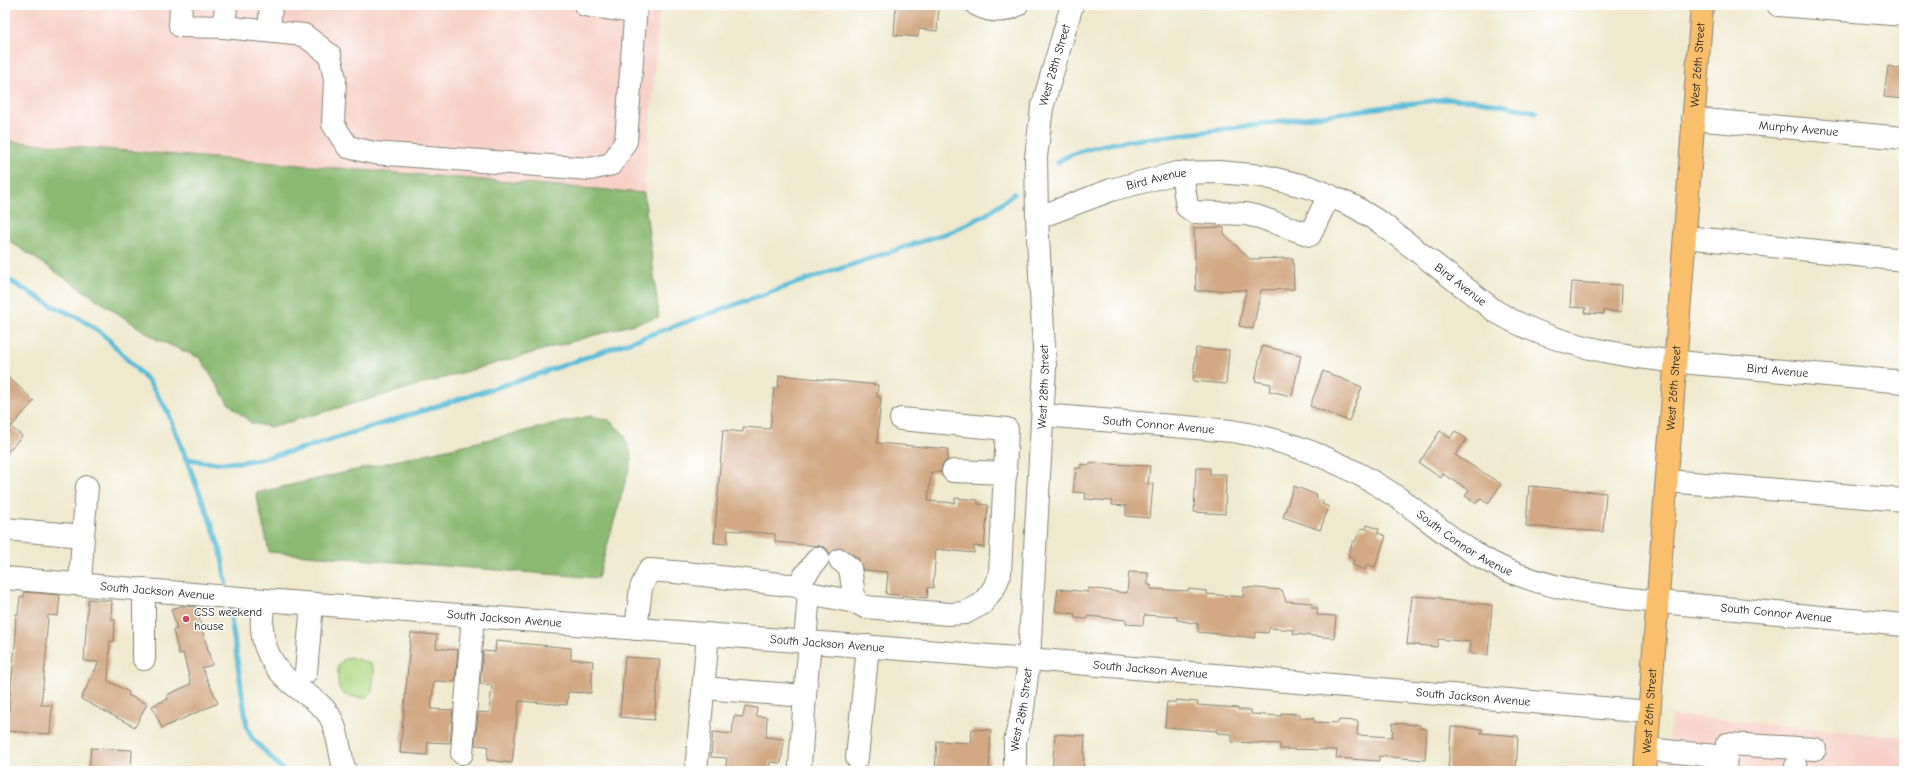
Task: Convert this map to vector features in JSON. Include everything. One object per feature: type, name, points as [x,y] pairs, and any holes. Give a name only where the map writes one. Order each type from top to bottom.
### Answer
[{"type":"main road","name":"West 26th Street","points":[[1645,771],[1702,5]]},
{"type":"street","points":[[181,5],[180,26],[224,27],[304,35],[330,55],[335,79],[333,124],[348,147],[374,153],[590,170],[612,164],[626,141],[636,8],[585,5]]},
{"type":"street","points":[[224,27],[226,5]]},
{"type":"street","points":[[269,32],[272,5]]},
{"type":"street","points":[[977,5],[986,9],[1002,12],[1017,5]]},
{"type":"street","name":"West 28th Street","points":[[1014,771],[1015,741],[1023,709],[1028,659],[1045,367],[1037,218],[1036,157],[1042,108],[1072,5]]},
{"type":"street","points":[[1778,5],[1904,15]]},
{"type":"street","name":"Murphy Avenue","points":[[1693,119],[1904,138]]},
{"type":"street","name":"Bird Avenue","points":[[1037,218],[1111,190],[1145,180],[1182,173],[1219,172],[1263,176],[1288,181],[1329,195],[1355,207],[1381,223],[1496,311],[1512,321],[1546,336],[1570,344],[1676,362],[1904,382]]},
{"type":"street","points":[[1182,173],[1187,206],[1194,212],[1245,214],[1310,235],[1329,195]]},
{"type":"street","points":[[1684,237],[1904,260]]},
{"type":"street","name":"South Connor Avenue","points":[[1043,415],[1232,431],[1259,435],[1284,442],[1340,463],[1363,476],[1476,554],[1512,572],[1578,592],[1658,602],[1904,625]]},
{"type":"street","points":[[636,629],[641,588],[649,570],[686,572],[803,589],[855,602],[865,607],[949,614],[965,612],[982,604],[994,588],[1000,574],[1007,429],[901,420]]},
{"type":"street","points":[[953,471],[1039,482]]},
{"type":"street","points":[[1667,481],[1904,500]]},
{"type":"street","points":[[80,584],[87,487]]},
{"type":"street","points":[[5,529],[83,536]]},
{"type":"street","points":[[800,765],[807,642],[803,589],[818,558]]},
{"type":"street","points":[[840,560],[850,568],[855,602]]},
{"type":"street","name":"South Jackson Avenue","points":[[5,578],[312,604],[1028,659],[1650,712]]},
{"type":"street","points":[[144,589],[144,659]]},
{"type":"street","points":[[264,600],[262,629],[266,650],[280,674],[298,689],[320,703],[330,716],[336,731],[345,771]]},
{"type":"street","points":[[306,672],[312,604]]},
{"type":"street","points":[[462,753],[473,616]]},
{"type":"street","points":[[696,771],[708,634]]},
{"type":"street","points":[[857,758],[868,646]]},
{"type":"street","points":[[703,688],[805,696]]},
{"type":"street","points":[[1647,749],[1725,764],[1727,744],[1815,749]]},
{"type":"shaded area","points":[[5,5],[660,5],[644,193],[5,141]]},
{"type":"shaded area","points":[[1671,715],[1904,737],[1904,771],[1668,771]]},
{"type":"green space","points":[[5,141],[644,193],[659,317],[271,427],[251,423],[228,403],[200,358],[156,339],[5,238]]},
{"type":"green space","points":[[590,416],[609,420],[624,434],[632,458],[598,578],[269,552],[256,493]]},
{"type":"green space","points":[[350,657],[371,664],[374,670],[372,692],[365,698],[344,694],[339,687],[338,665],[343,660]]},
{"type":"building","points":[[896,5],[939,5],[937,31],[919,29],[918,37],[894,35]]},
{"type":"building","points":[[1888,66],[1904,70],[1904,99],[1884,97]]},
{"type":"building","points":[[1224,227],[1224,234],[1250,259],[1293,258],[1294,289],[1261,290],[1253,329],[1239,326],[1246,290],[1196,291],[1194,228]]},
{"type":"building","points":[[1572,282],[1622,285],[1621,312],[1604,311],[1604,314],[1585,313],[1586,308],[1570,307]]},
{"type":"building","points":[[1262,346],[1301,355],[1292,396],[1269,391],[1271,384],[1255,381]]},
{"type":"building","points":[[1196,348],[1229,350],[1226,384],[1193,381]]},
{"type":"building","points":[[1323,371],[1362,387],[1349,421],[1310,406]]},
{"type":"building","points":[[5,374],[34,401],[11,427],[22,436],[5,455]]},
{"type":"building","points":[[779,375],[878,385],[877,397],[881,397],[877,443],[948,449],[947,460],[942,465],[941,472],[931,472],[928,501],[955,503],[955,498],[978,500],[978,504],[988,505],[984,547],[974,546],[974,553],[936,549],[933,588],[928,587],[927,598],[886,594],[888,572],[863,570],[858,558],[842,548],[835,549],[830,554],[826,548],[820,546],[775,542],[775,534],[728,530],[727,544],[714,543],[723,430],[743,432],[743,427],[770,429],[774,388],[778,388]]},
{"type":"building","points":[[1440,431],[1450,438],[1455,431],[1467,439],[1455,455],[1501,484],[1488,504],[1481,499],[1476,503],[1465,496],[1469,490],[1443,474],[1441,478],[1419,463]]},
{"type":"building","points":[[1090,463],[1150,466],[1148,484],[1153,484],[1150,518],[1126,516],[1126,506],[1112,505],[1112,501],[1085,499],[1086,493],[1073,492],[1076,468],[1081,468],[1081,464],[1090,465]]},
{"type":"building","points":[[1196,468],[1210,468],[1210,474],[1226,474],[1225,514],[1194,512]]},
{"type":"building","points":[[1294,486],[1317,495],[1316,498],[1323,501],[1322,504],[1329,507],[1320,530],[1283,517]]},
{"type":"building","points":[[1529,486],[1606,493],[1603,532],[1526,526]]},
{"type":"building","points":[[1367,525],[1379,529],[1378,533],[1386,536],[1375,567],[1367,564],[1365,570],[1352,565],[1354,558],[1348,556],[1353,541],[1355,542],[1361,528],[1366,529]]},
{"type":"building","points":[[1129,572],[1148,573],[1148,585],[1151,585],[1151,589],[1188,591],[1188,589],[1207,591],[1207,594],[1243,597],[1244,587],[1282,590],[1286,601],[1312,603],[1312,608],[1318,608],[1317,615],[1336,616],[1334,638],[1293,634],[1294,630],[1269,628],[1268,633],[1256,632],[1255,638],[1198,632],[1198,624],[1177,620],[1177,617],[1144,615],[1143,625],[1126,624],[1126,620],[1088,616],[1088,619],[1074,618],[1075,614],[1055,611],[1058,589],[1088,592],[1088,588],[1127,593]]},
{"type":"building","points":[[24,592],[60,595],[58,616],[48,615],[47,646],[41,705],[52,705],[50,734],[7,731],[16,634],[16,614],[18,614],[20,597],[24,597]]},
{"type":"building","points":[[1412,596],[1442,598],[1442,600],[1492,605],[1488,655],[1470,654],[1471,642],[1438,639],[1437,647],[1407,644]]},
{"type":"building","points":[[88,599],[112,601],[111,619],[115,619],[114,642],[110,641],[108,681],[129,692],[128,695],[147,704],[135,727],[81,699],[99,662],[84,661]]},
{"type":"building","points":[[182,606],[196,607],[212,665],[202,668],[218,703],[162,728],[152,706],[168,699],[167,695],[191,684],[183,653],[179,654],[173,630],[177,629],[171,609]]},
{"type":"building","points":[[411,633],[437,635],[436,648],[458,650],[455,682],[434,681],[431,709],[453,710],[450,743],[428,742],[427,755],[400,753]]},
{"type":"building","points":[[496,641],[571,648],[571,659],[593,661],[591,693],[568,692],[567,705],[519,701],[512,763],[487,760],[488,746],[475,745],[478,712],[489,713],[492,685],[480,684],[483,651],[495,652]]},
{"type":"building","points":[[625,657],[660,659],[654,720],[620,717]]},
{"type":"building","points":[[1176,700],[1198,702],[1197,705],[1251,710],[1251,714],[1281,716],[1281,713],[1300,714],[1300,718],[1314,718],[1314,722],[1338,723],[1339,720],[1358,721],[1357,735],[1392,737],[1393,723],[1420,725],[1419,728],[1427,729],[1425,760],[1379,756],[1379,761],[1336,758],[1337,750],[1280,749],[1280,744],[1232,742],[1232,734],[1217,733],[1217,731],[1165,727],[1167,702],[1176,702]]},
{"type":"building","points":[[745,706],[757,708],[756,716],[767,717],[766,737],[784,739],[781,763],[770,762],[769,771],[725,771],[727,758],[711,757],[713,732],[732,734],[734,716],[743,717]]},
{"type":"building","points":[[1451,727],[1482,729],[1481,733],[1518,736],[1516,771],[1448,771]]},
{"type":"building","points":[[972,729],[991,730],[989,771],[935,771],[937,741],[971,743]]},
{"type":"building","points":[[1055,734],[1085,736],[1083,771],[1052,771]]},
{"type":"building","points":[[91,748],[132,750],[131,771],[89,771]]},
{"type":"waterway","points":[[1058,162],[1087,149],[1127,141],[1444,99],[1474,100],[1536,112]]},
{"type":"waterway","points":[[185,458],[203,462],[220,463],[242,462],[264,458],[308,447],[536,375],[794,284],[953,231],[987,214],[1014,194]]},
{"type":"waterway","points":[[5,278],[51,305],[79,318],[103,334],[149,382],[168,412],[213,528],[221,552],[226,584]]},
{"type":"waterway","points":[[230,611],[247,727],[252,738],[284,771]]},
{"type":"place","name":"CSS weekend house","points":[[186,619]]}]
